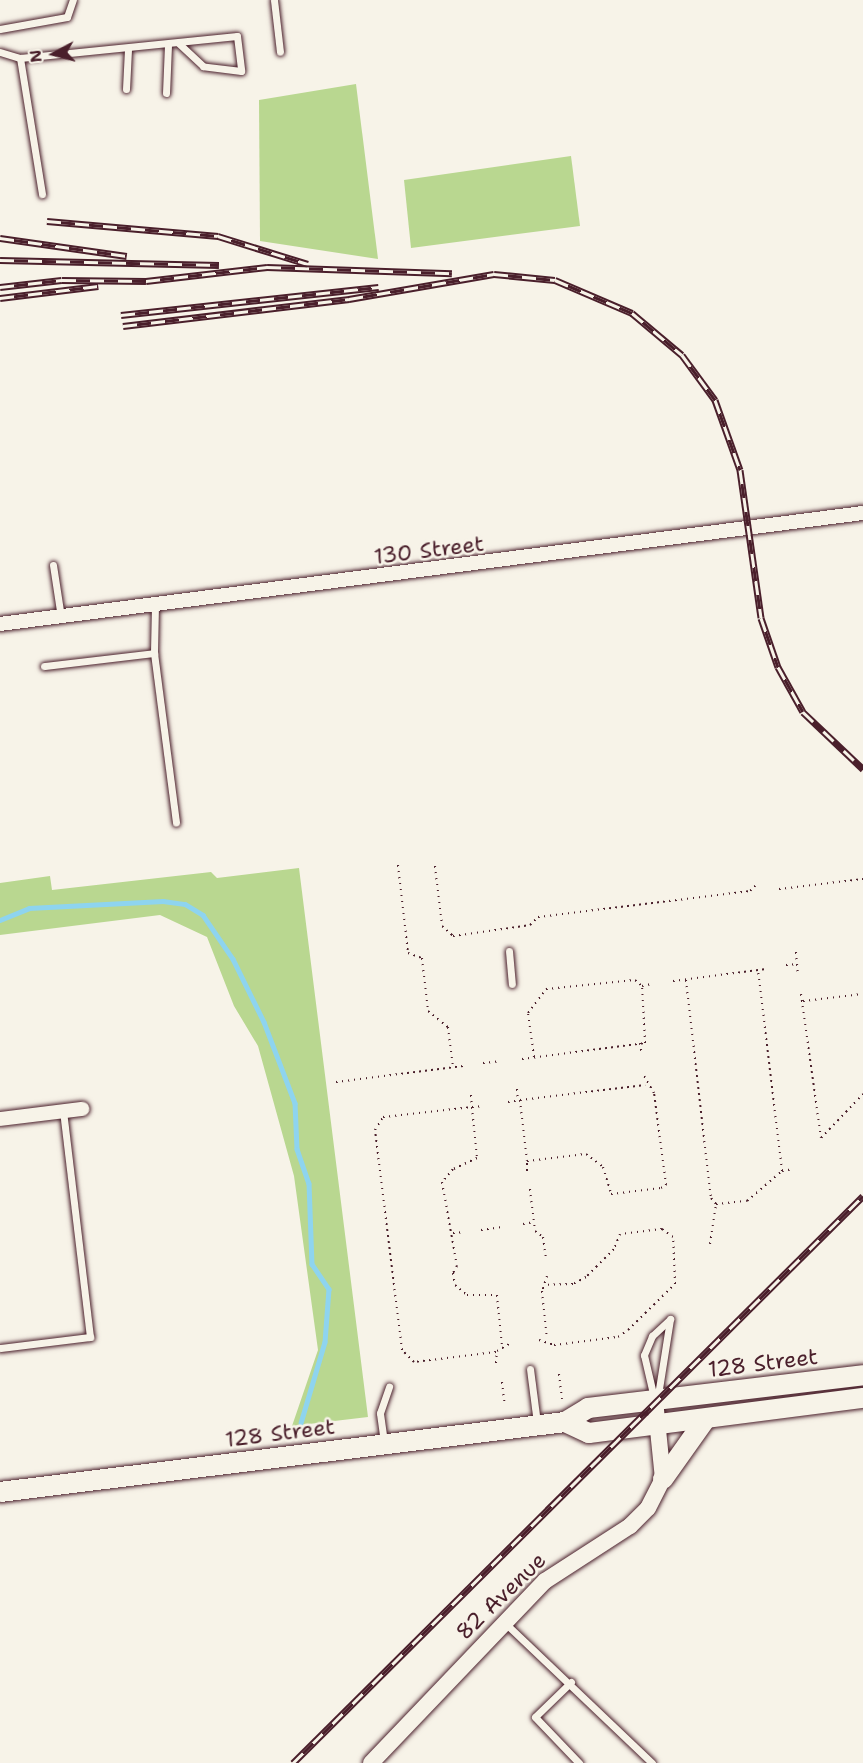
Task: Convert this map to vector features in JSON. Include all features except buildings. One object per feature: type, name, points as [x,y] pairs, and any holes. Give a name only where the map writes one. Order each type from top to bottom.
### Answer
[{"type":"main road","name":"128 Street","points":[[0,1492],[538,1426],[566,1422],[588,1408],[863,1375]]},
{"type":"main road","name":"128 Street","points":[[566,1422],[589,1432],[705,1420],[863,1398]]},
{"type":"main road","points":[[663,1479],[705,1420]]},
{"type":"street","name":"130 Street","points":[[0,624],[863,513]]},
{"type":"street","points":[[0,1119],[82,1109]]},
{"type":"street","points":[[655,1400],[663,1479]]},
{"type":"street","name":"82 Avenue","points":[[371,1763],[505,1623],[563,1567],[630,1526],[648,1508],[663,1479]]},
{"type":"lane","points":[[0,29],[67,17],[73,0]]},
{"type":"lane","points":[[274,0],[280,52]]},
{"type":"lane","points":[[0,52],[20,58],[178,44],[237,36],[241,71],[203,66],[178,44]]},
{"type":"lane","points":[[166,93],[168,45]]},
{"type":"lane","points":[[126,90],[128,49]]},
{"type":"lane","points":[[20,58],[42,194]]},
{"type":"lane","points":[[53,565],[61,617]]},
{"type":"lane","points":[[155,605],[154,653],[176,823]]},
{"type":"lane","points":[[44,666],[154,653]]},
{"type":"lane","points":[[509,951],[512,984]]},
{"type":"lane","points":[[0,1348],[90,1337],[63,1112]]},
{"type":"lane","points":[[670,1319],[661,1354],[663,1386],[655,1400],[645,1355],[652,1336],[670,1319]]},
{"type":"lane","points":[[530,1369],[538,1426]]},
{"type":"lane","points":[[384,1445],[380,1413],[389,1387]]},
{"type":"lane","points":[[505,1623],[571,1682],[652,1763]]},
{"type":"lane","points":[[571,1682],[535,1717],[579,1763]]},
{"type":"path","points":[[398,865],[408,953],[422,958],[428,1011],[448,1027],[453,1067]]},
{"type":"path","points":[[435,866],[442,926],[453,936],[530,925],[538,917],[750,891],[756,885]]},
{"type":"path","points":[[779,889],[863,879]]},
{"type":"path","points":[[796,952],[798,975]]},
{"type":"path","points":[[786,965],[797,964]]},
{"type":"path","points":[[673,981],[767,969]]},
{"type":"path","points":[[758,970],[782,1171]]},
{"type":"path","points":[[522,1059],[640,1043],[649,1037],[642,986],[635,980],[546,989],[528,1013],[534,1057]]},
{"type":"path","points":[[686,980],[716,1204],[710,1244]]},
{"type":"path","points":[[642,986],[651,984]]},
{"type":"path","points":[[801,994],[821,1138],[863,1094]]},
{"type":"path","points":[[802,1001],[863,994]]},
{"type":"path","points":[[640,1043],[642,1055]]},
{"type":"path","points":[[483,1064],[501,1061]]},
{"type":"path","points":[[336,1082],[463,1066]]},
{"type":"path","points":[[644,1076],[645,1085]]},
{"type":"path","points":[[508,1102],[645,1085],[651,1085],[654,1093],[666,1185],[611,1194],[603,1167],[586,1154],[527,1161]]},
{"type":"path","points":[[516,1089],[527,1171]]},
{"type":"path","points":[[471,1095],[477,1158],[472,1165],[453,1169],[442,1182],[453,1233],[455,1286],[466,1295],[497,1295],[502,1346]]},
{"type":"path","points":[[483,1106],[383,1118],[375,1130],[402,1350],[414,1362],[496,1352],[502,1346],[511,1343]]},
{"type":"path","points":[[716,1204],[753,1200],[782,1171],[793,1168]]},
{"type":"path","points":[[530,1189],[534,1222],[543,1237],[546,1258]]},
{"type":"path","points":[[523,1224],[534,1222]]},
{"type":"path","points":[[481,1230],[502,1227]]},
{"type":"path","points":[[539,1340],[547,1339],[556,1345],[618,1337],[628,1330],[675,1284],[673,1238],[662,1229],[620,1234],[614,1249],[586,1277],[573,1284],[548,1285],[542,1291],[547,1339]]},
{"type":"path","points":[[453,1233],[464,1232]]},
{"type":"path","points":[[547,1276],[548,1285]]},
{"type":"path","points":[[556,1345],[557,1352]]},
{"type":"path","points":[[496,1352],[496,1363]]},
{"type":"path","points":[[559,1374],[562,1399]]},
{"type":"path","points":[[502,1382],[505,1406]]},
{"type":"green space","points":[[356,84],[378,259],[260,241],[259,100]]},
{"type":"green space","points":[[571,156],[580,226],[411,248],[404,180]]},
{"type":"green space","points":[[299,868],[368,1417],[292,1426],[318,1350],[294,1176],[258,1046],[234,1006],[207,937],[160,915],[0,935],[0,883],[50,876],[52,890],[211,872],[217,878]]},
{"type":"waterway","points":[[0,920],[29,908],[163,901],[185,904],[203,915],[233,959],[264,1022],[295,1103],[297,1149],[309,1183],[312,1264],[329,1289],[325,1342],[301,1423]]},
{"type":"railway","points":[[47,221],[218,236],[308,264]]},
{"type":"railway","points":[[0,238],[127,256]]},
{"type":"railway","points":[[0,260],[219,265]]},
{"type":"railway","points":[[0,287],[62,280],[146,281],[267,267],[452,273]]},
{"type":"railway","points":[[123,326],[349,299],[494,274],[555,280],[632,313],[682,355],[715,400],[740,470],[761,618],[778,667],[803,712],[863,769]]},
{"type":"railway","points":[[0,298],[98,286]]},
{"type":"railway","points":[[121,315],[378,287]]},
{"type":"railway","points":[[293,1763],[863,1196]]}]
